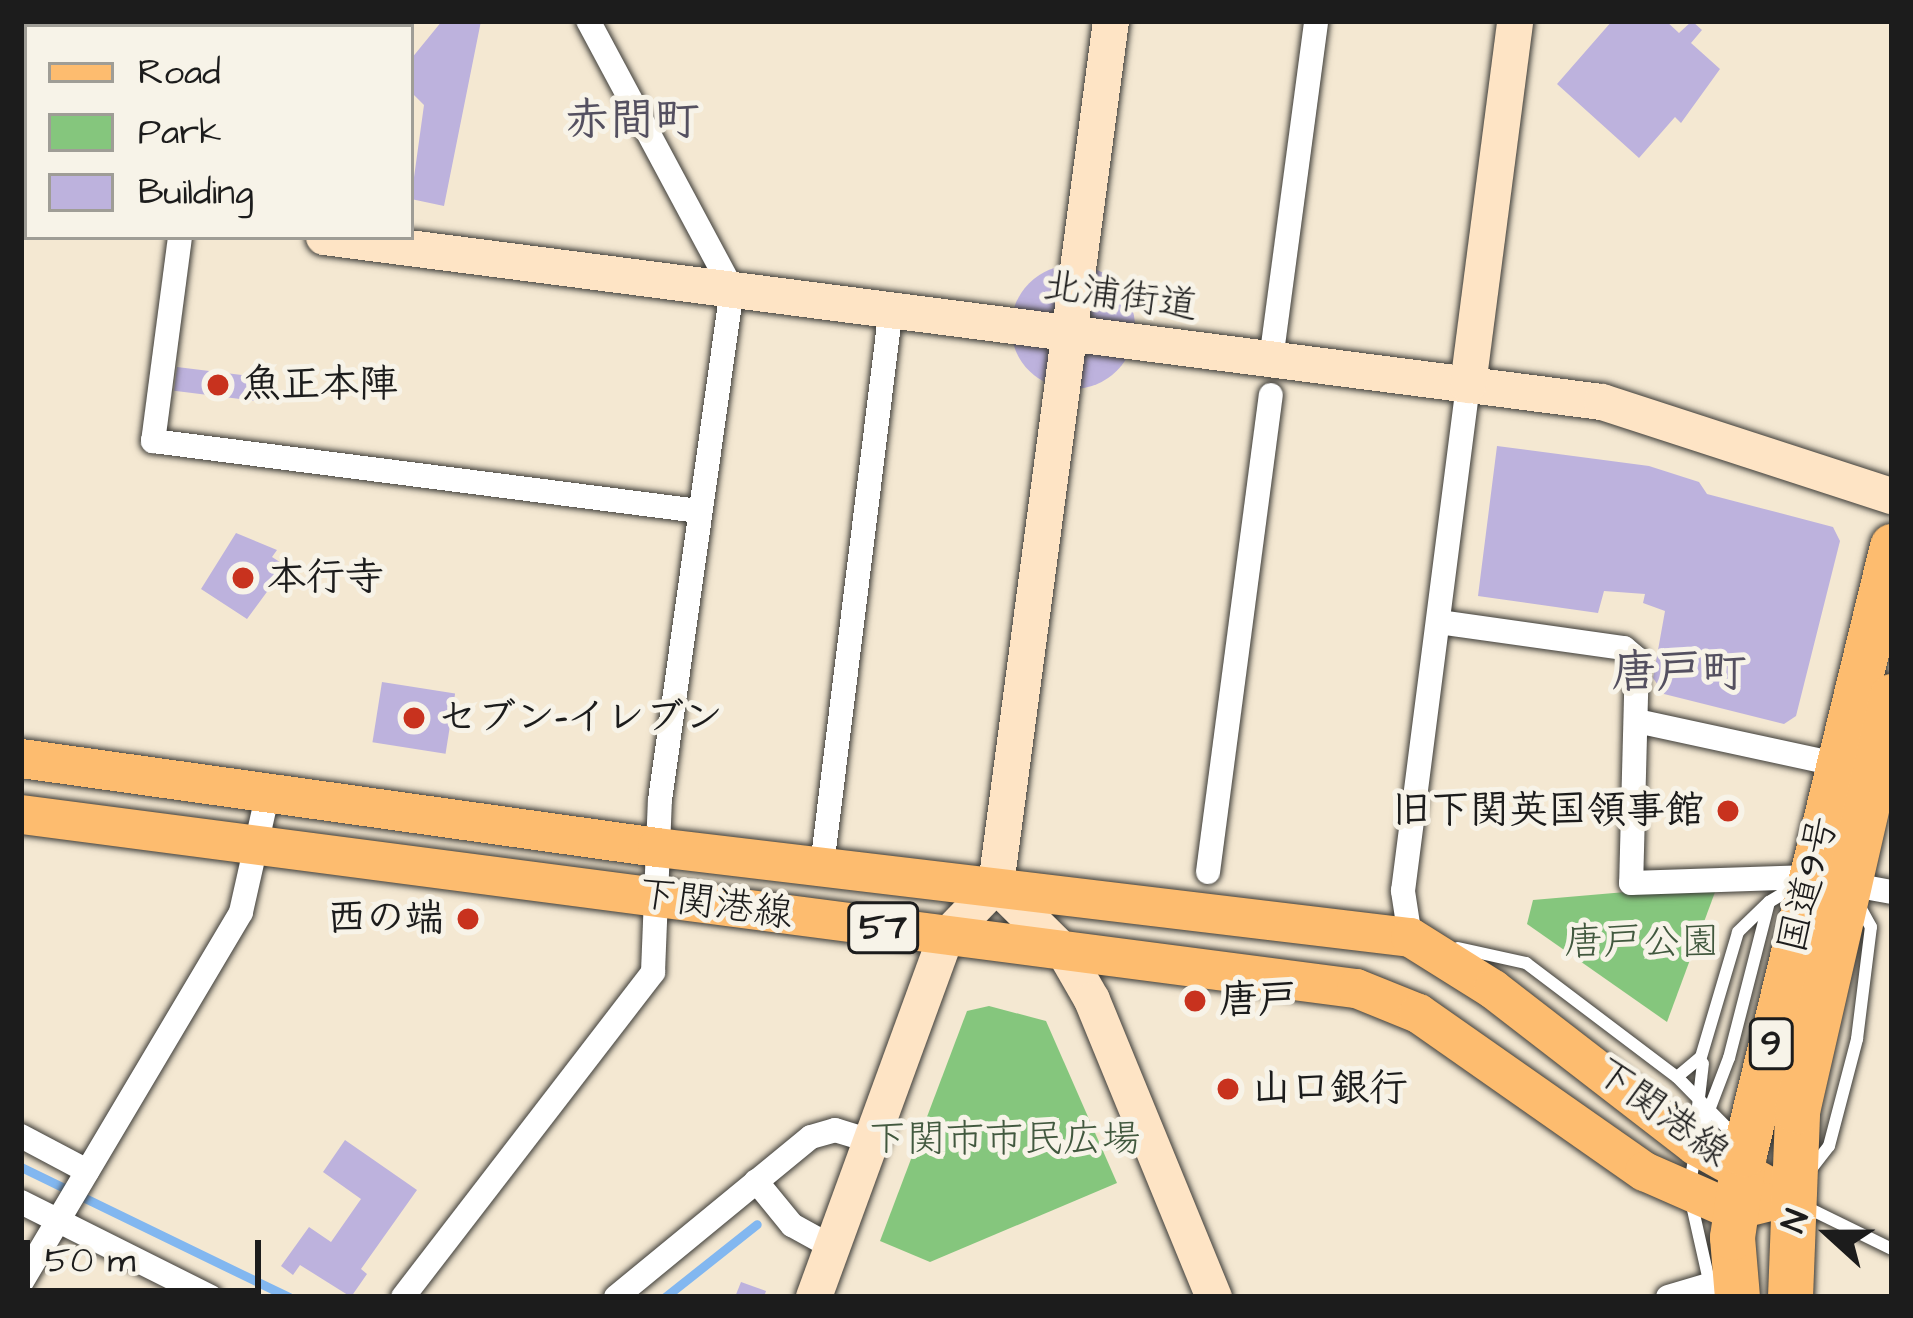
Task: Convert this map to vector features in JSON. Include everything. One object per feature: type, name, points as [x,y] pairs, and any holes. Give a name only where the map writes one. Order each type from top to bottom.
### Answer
[{"type":"highway","name":"国道9号","points":[[1790,1297],[1788,1197],[1796,1111],[1840,765],[1892,546]]},
{"type":"highway","name":"国道9号","points":[[1723,1289],[1739,1178],[1828,879],[1892,696]]},
{"type":"main road","name":"下関港線","points":[[21,758],[657,847],[1410,938],[1492,989],[1739,1178],[1788,1197]]},
{"type":"main road","name":"下関港線","points":[[21,814],[1387,998],[1598,1142],[1689,1192],[1739,1178]]},
{"type":"street","points":[[403,1297],[653,972],[657,847],[732,289],[588,21]]},
{"type":"street","points":[[814,1297],[946,937],[996,885],[1111,21]]},
{"type":"street","points":[[1208,872],[1316,21]]},
{"type":"street","points":[[1410,938],[1403,891],[1515,21]]},
{"type":"street","points":[[180,240],[153,441],[699,511]]},
{"type":"street","name":"北浦街道","points":[[348,240],[1070,334],[1271,378],[1468,385],[1630,407],[1892,496]]},
{"type":"street","points":[[822,866],[892,308]]},
{"type":"street","points":[[1439,622],[1624,648],[1637,659],[1631,883],[1828,879],[1892,892]]},
{"type":"street","points":[[1637,721],[1840,765]]},
{"type":"street","points":[[21,1282],[242,912],[261,843],[268,792]]},
{"type":"street","points":[[996,885],[1065,953],[1092,1000],[1214,1297]]},
{"type":"street","points":[[616,1297],[824,1131],[872,1142]]},
{"type":"street","points":[[21,1136],[85,1175]]},
{"type":"street","points":[[756,1181],[792,1225],[832,1247]]},
{"type":"street","points":[[21,1202],[211,1297]]},
{"type":"street","points":[[1668,1297],[1723,1289]]},
{"type":"lane","points":[[1723,1289],[1689,1192],[1707,1040],[1738,932],[1769,902],[1828,879]]},
{"type":"lane","points":[[1696,1145],[1730,1058],[1769,902]]},
{"type":"lane","points":[[1410,938],[1526,963],[1712,1107],[1739,1178]]},
{"type":"lane","points":[[1677,1077],[1694,1069],[1707,1040]]},
{"type":"lane","points":[[1677,1077],[1700,1075],[1730,1058]]},
{"type":"lane","points":[[1788,1197],[1892,1249]]},
{"type":"green space","name":"唐戸公園","points":[[1718,884],[1667,1022],[1527,924],[1533,900]]},
{"type":"green space","name":"下関市市民広場","points":[[989,1006],[1046,1021],[1117,1183],[930,1262],[880,1241],[967,1011]]},
{"type":"building","points":[[442,21],[481,21],[444,206],[414,200],[424,105],[414,95],[414,55]]},
{"type":"building","points":[[1612,21],[1666,21],[1679,33],[1692,21],[1702,30],[1691,43],[1720,69],[1681,123],[1675,117],[1639,158],[1557,84]]},
{"type":"building","points":[[1073,265],[1097,270],[1117,283],[1130,303],[1135,327],[1130,351],[1117,371],[1097,384],[1073,389],[1049,384],[1029,371],[1016,351],[1011,327],[1016,303],[1029,283],[1049,270]]},
{"type":"building","name":"魚正本陣","points":[[177,367],[263,378],[260,401],[174,391]]},
{"type":"building","points":[[1497,446],[1649,466],[1699,482],[1707,494],[1833,527],[1840,541],[1796,716],[1784,724],[1664,694],[1653,678],[1665,611],[1643,603],[1645,594],[1604,591],[1598,613],[1478,596]]},
{"type":"building","name":"本行寺","points":[[236,533],[277,550],[272,557],[286,566],[247,619],[201,589]]},
{"type":"building","name":"セブン-イレブン","points":[[382,682],[455,694],[446,754],[372,742]]},
{"type":"building","points":[[345,1140],[417,1190],[361,1269],[367,1274],[351,1297],[300,1265],[293,1275],[281,1266],[309,1227],[331,1242],[361,1199],[323,1172]]},
{"type":"building","points":[[741,1282],[766,1291],[764,1297],[735,1297]]},
{"type":"waterway","points":[[21,1167],[289,1297]]},
{"type":"waterway","points":[[665,1297],[757,1224]]},
{"type":"place","name":"魚正本陣","points":[[218,385]]},
{"type":"place","name":"本行寺","points":[[243,578]]},
{"type":"place","name":"セブン-イレブン","points":[[414,718]]},
{"type":"place","name":"旧下関英国領事館","points":[[1728,811]]},
{"type":"place","name":"西の端","points":[[468,919]]},
{"type":"place","name":"唐戸","points":[[1195,1001]]},
{"type":"place","name":"山口銀行","points":[[1228,1089]]},
{"type":"district","name":"赤間町","points":[[632,122]]},
{"type":"district","name":"唐戸町","points":[[1679,674]]}]
